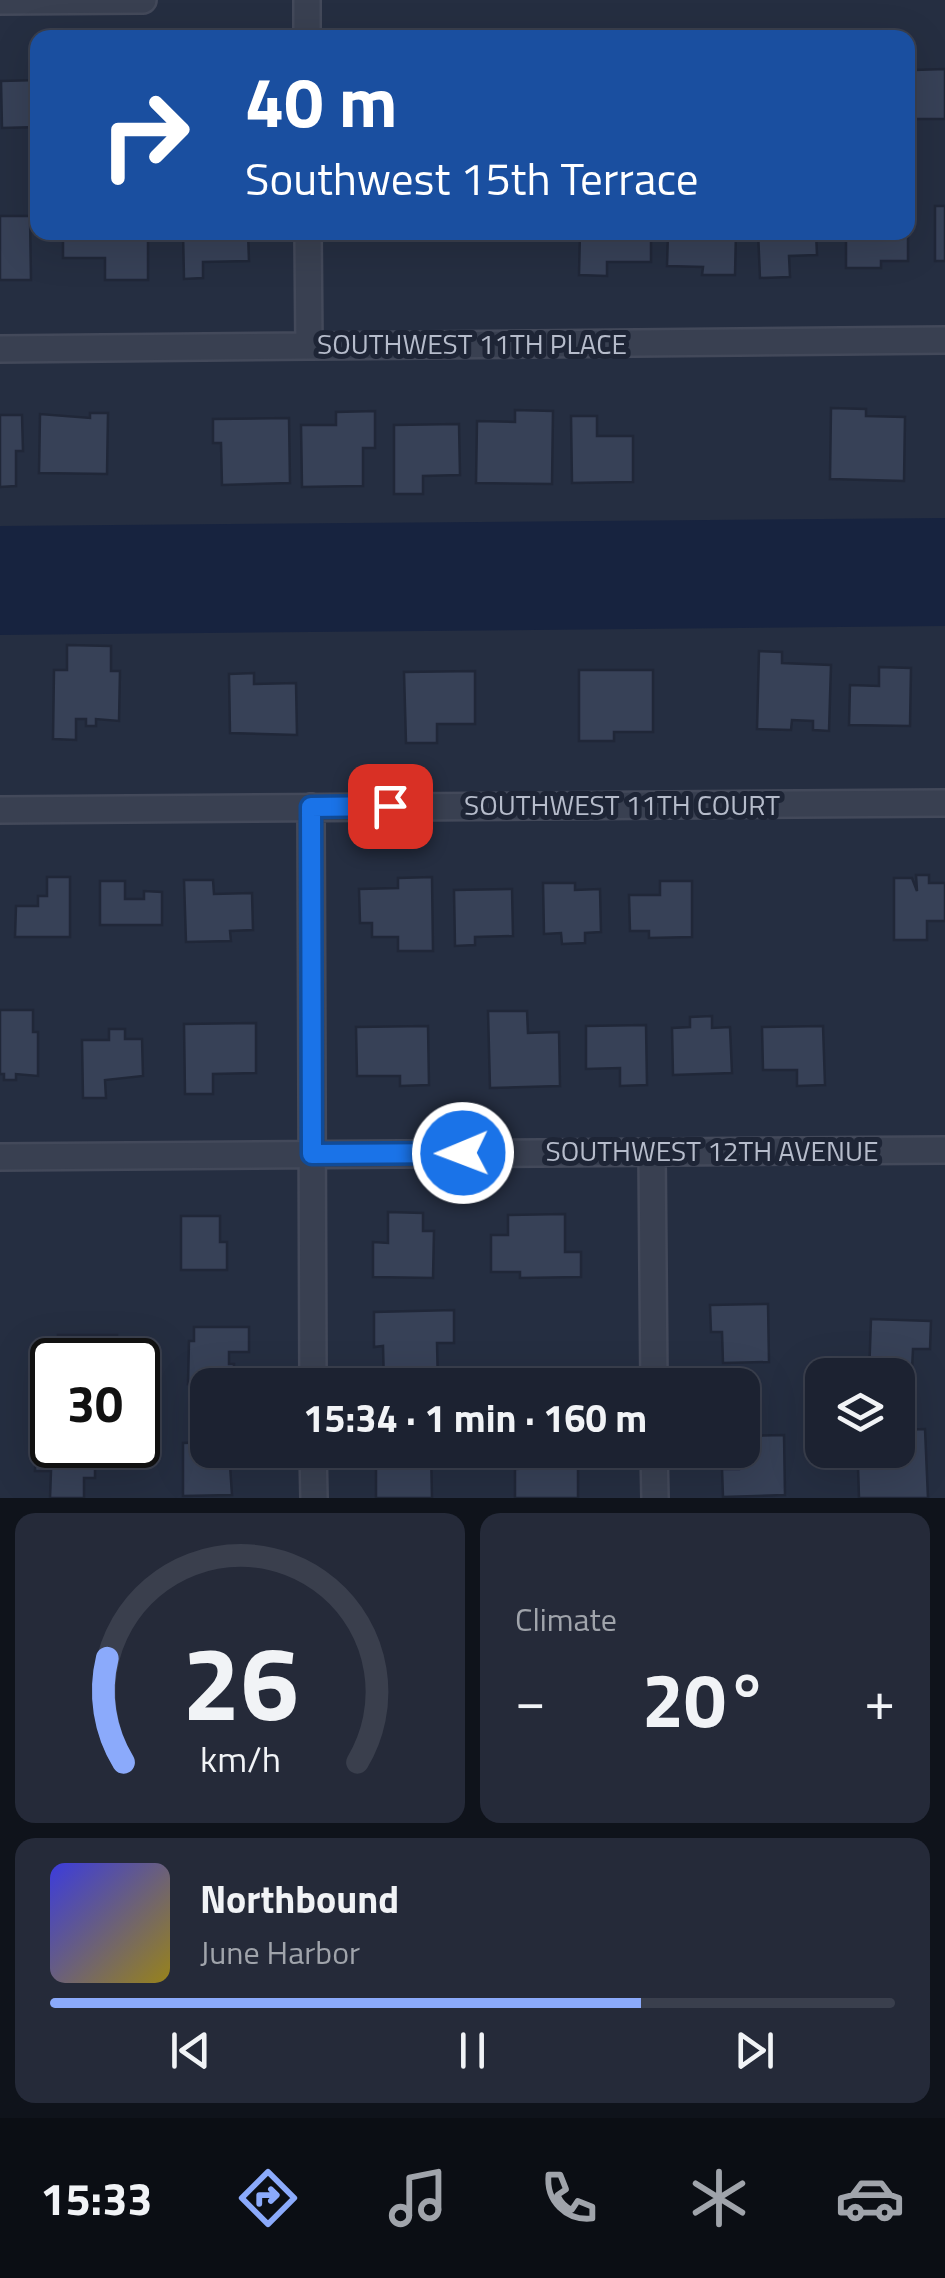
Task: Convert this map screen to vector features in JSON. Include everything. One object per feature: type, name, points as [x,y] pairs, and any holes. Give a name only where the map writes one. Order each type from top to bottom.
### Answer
[{"type":"street","points":[[0,1],[143,0]]},
{"type":"street","points":[[307,0],[307,30]]},
{"type":"street","points":[[308,240],[309,346]]},
{"type":"street","name":"SOUTHWEST 11TH PLACE","points":[[0,350],[945,340]]},
{"type":"street","name":"SOUTHWEST 11TH COURT","points":[[0,810],[945,802]]},
{"type":"street","points":[[311,807],[313,1368]]},
{"type":"street","name":"SOUTHWEST 12TH AVENUE","points":[[0,1156],[945,1150]]},
{"type":"street","points":[[652,1152],[654,1368]]},
{"type":"street","points":[[313,1468],[314,1498]]},
{"type":"street","points":[[654,1468],[654,1498]]},
{"type":"water","points":[[945,518],[945,626],[0,635],[0,526]]},
{"type":"building","points":[[945,69],[945,119],[915,119],[915,70]]},
{"type":"building","points":[[30,80],[30,127],[2,128],[1,81]]},
{"type":"building","points":[[935,206],[945,206],[945,261],[935,261]]},
{"type":"building","points":[[0,216],[30,216],[31,280],[0,280]]},
{"type":"building","points":[[63,240],[148,240],[148,280],[105,280],[105,258],[63,258]]},
{"type":"building","points":[[183,240],[248,240],[249,261],[203,262],[203,278],[184,279]]},
{"type":"building","points":[[580,240],[651,240],[651,262],[607,262],[607,276],[579,275]]},
{"type":"building","points":[[668,240],[736,240],[735,275],[702,275],[703,267],[667,266]]},
{"type":"building","points":[[758,240],[816,240],[817,255],[789,256],[790,277],[760,278]]},
{"type":"building","points":[[846,240],[908,240],[908,261],[881,261],[881,268],[846,268]]},
{"type":"building","points":[[831,408],[866,409],[866,416],[905,417],[904,481],[830,479]]},
{"type":"building","points":[[515,410],[553,411],[552,484],[476,483],[477,421],[515,422]]},
{"type":"building","points":[[375,411],[375,448],[363,448],[363,486],[302,487],[301,425],[336,425],[336,412]]},
{"type":"building","points":[[90,413],[108,413],[107,474],[39,473],[40,414],[90,418]]},
{"type":"building","points":[[0,415],[22,415],[23,451],[16,451],[16,486],[0,487]]},
{"type":"building","points":[[571,416],[597,416],[597,436],[633,436],[633,482],[572,483]]},
{"type":"building","points":[[289,418],[290,483],[222,485],[221,443],[213,443],[213,419]]},
{"type":"building","points":[[459,424],[460,475],[423,476],[423,494],[394,494],[394,425]]},
{"type":"building","points":[[67,645],[111,646],[111,671],[120,671],[119,721],[96,719],[96,726],[86,726],[86,719],[76,719],[76,740],[53,739],[54,670],[67,670]]},
{"type":"building","points":[[759,651],[782,652],[782,663],[831,665],[829,731],[813,730],[813,721],[792,720],[791,730],[757,729]]},
{"type":"building","points":[[879,667],[911,668],[910,726],[849,725],[850,685],[879,686]]},
{"type":"building","points":[[579,670],[653,670],[653,732],[614,732],[614,741],[579,741]]},
{"type":"building","points":[[475,671],[475,724],[437,724],[437,743],[406,743],[404,672]]},
{"type":"building","points":[[254,673],[254,684],[296,683],[297,735],[230,733],[229,674]]},
{"type":"building","points":[[916,875],[929,875],[929,883],[945,883],[945,921],[927,921],[927,940],[894,940],[894,878],[912,878],[917,891]]},
{"type":"building","points":[[47,877],[70,877],[70,937],[15,937],[16,906],[38,906],[38,896],[47,896]]},
{"type":"building","points":[[432,877],[433,951],[398,951],[398,937],[372,937],[372,923],[360,923],[359,889],[398,888],[398,878]]},
{"type":"building","points":[[184,880],[213,880],[214,894],[252,893],[253,930],[230,931],[231,941],[186,942]]},
{"type":"building","points":[[100,881],[125,881],[125,899],[144,899],[144,891],[162,892],[162,925],[100,925]]},
{"type":"building","points":[[660,881],[692,881],[692,937],[649,938],[649,931],[630,931],[629,895],[660,895]]},
{"type":"building","points":[[543,883],[575,883],[575,890],[600,889],[601,932],[585,933],[585,943],[562,944],[561,933],[544,934]]},
{"type":"building","points":[[512,889],[513,936],[475,937],[475,945],[455,946],[454,890]]},
{"type":"building","points":[[0,1010],[33,1010],[33,1032],[38,1032],[38,1076],[16,1074],[16,1080],[4,1080],[4,1074],[0,1074]]},
{"type":"building","points":[[488,1011],[527,1011],[528,1033],[559,1032],[560,1086],[490,1088]]},
{"type":"building","points":[[712,1016],[712,1028],[730,1027],[732,1073],[673,1075],[672,1028],[690,1027],[690,1017]]},
{"type":"building","points":[[256,1023],[256,1073],[213,1074],[213,1094],[185,1094],[184,1024]]},
{"type":"building","points":[[646,1025],[647,1085],[620,1086],[620,1068],[586,1069],[586,1026]]},
{"type":"building","points":[[428,1026],[429,1085],[400,1086],[400,1076],[357,1076],[356,1027]]},
{"type":"building","points":[[823,1026],[825,1085],[797,1086],[797,1070],[763,1070],[762,1027]]},
{"type":"building","points":[[109,1029],[125,1029],[125,1039],[142,1039],[143,1076],[105,1080],[106,1098],[83,1098],[82,1040],[109,1040]]},
{"type":"building","points":[[388,1212],[423,1213],[423,1231],[434,1231],[433,1278],[373,1277],[373,1242],[388,1243]]},
{"type":"building","points":[[565,1214],[565,1252],[581,1252],[581,1277],[520,1278],[520,1272],[491,1272],[491,1235],[508,1235],[508,1215]]},
{"type":"building","points":[[181,1216],[220,1216],[220,1242],[227,1242],[227,1270],[181,1270]]},
{"type":"building","points":[[768,1304],[769,1362],[723,1363],[722,1332],[711,1332],[710,1305]]},
{"type":"building","points":[[454,1310],[454,1343],[437,1343],[438,1368],[384,1368],[383,1346],[374,1347],[374,1312]]},
{"type":"building","points":[[871,1319],[931,1321],[930,1349],[913,1349],[913,1358],[870,1358]]},
{"type":"building","points":[[194,1327],[249,1327],[249,1352],[229,1352],[229,1364],[234,1364],[234,1368],[190,1368],[188,1384],[189,1341],[194,1341]]},
{"type":"building","points":[[58,1335],[117,1335],[117,1338]]},
{"type":"building","points":[[915,1429],[925,1429],[928,1498],[859,1498],[858,1468],[915,1468]]},
{"type":"building","points":[[784,1435],[785,1495],[723,1497],[722,1469],[760,1468],[760,1436]]},
{"type":"building","points":[[183,1443],[190,1443],[190,1468],[230,1468],[232,1495],[183,1496]]},
{"type":"building","points":[[95,1468],[95,1478],[84,1478],[84,1498],[50,1498],[51,1471],[35,1471]]},
{"type":"building","points":[[376,1468],[431,1468],[432,1498],[376,1498]]},
{"type":"building","points":[[578,1468],[578,1498],[515,1498],[515,1469]]},
{"type":"route","points":[[390,806],[311,807],[312,1154],[463,1153]]}]
